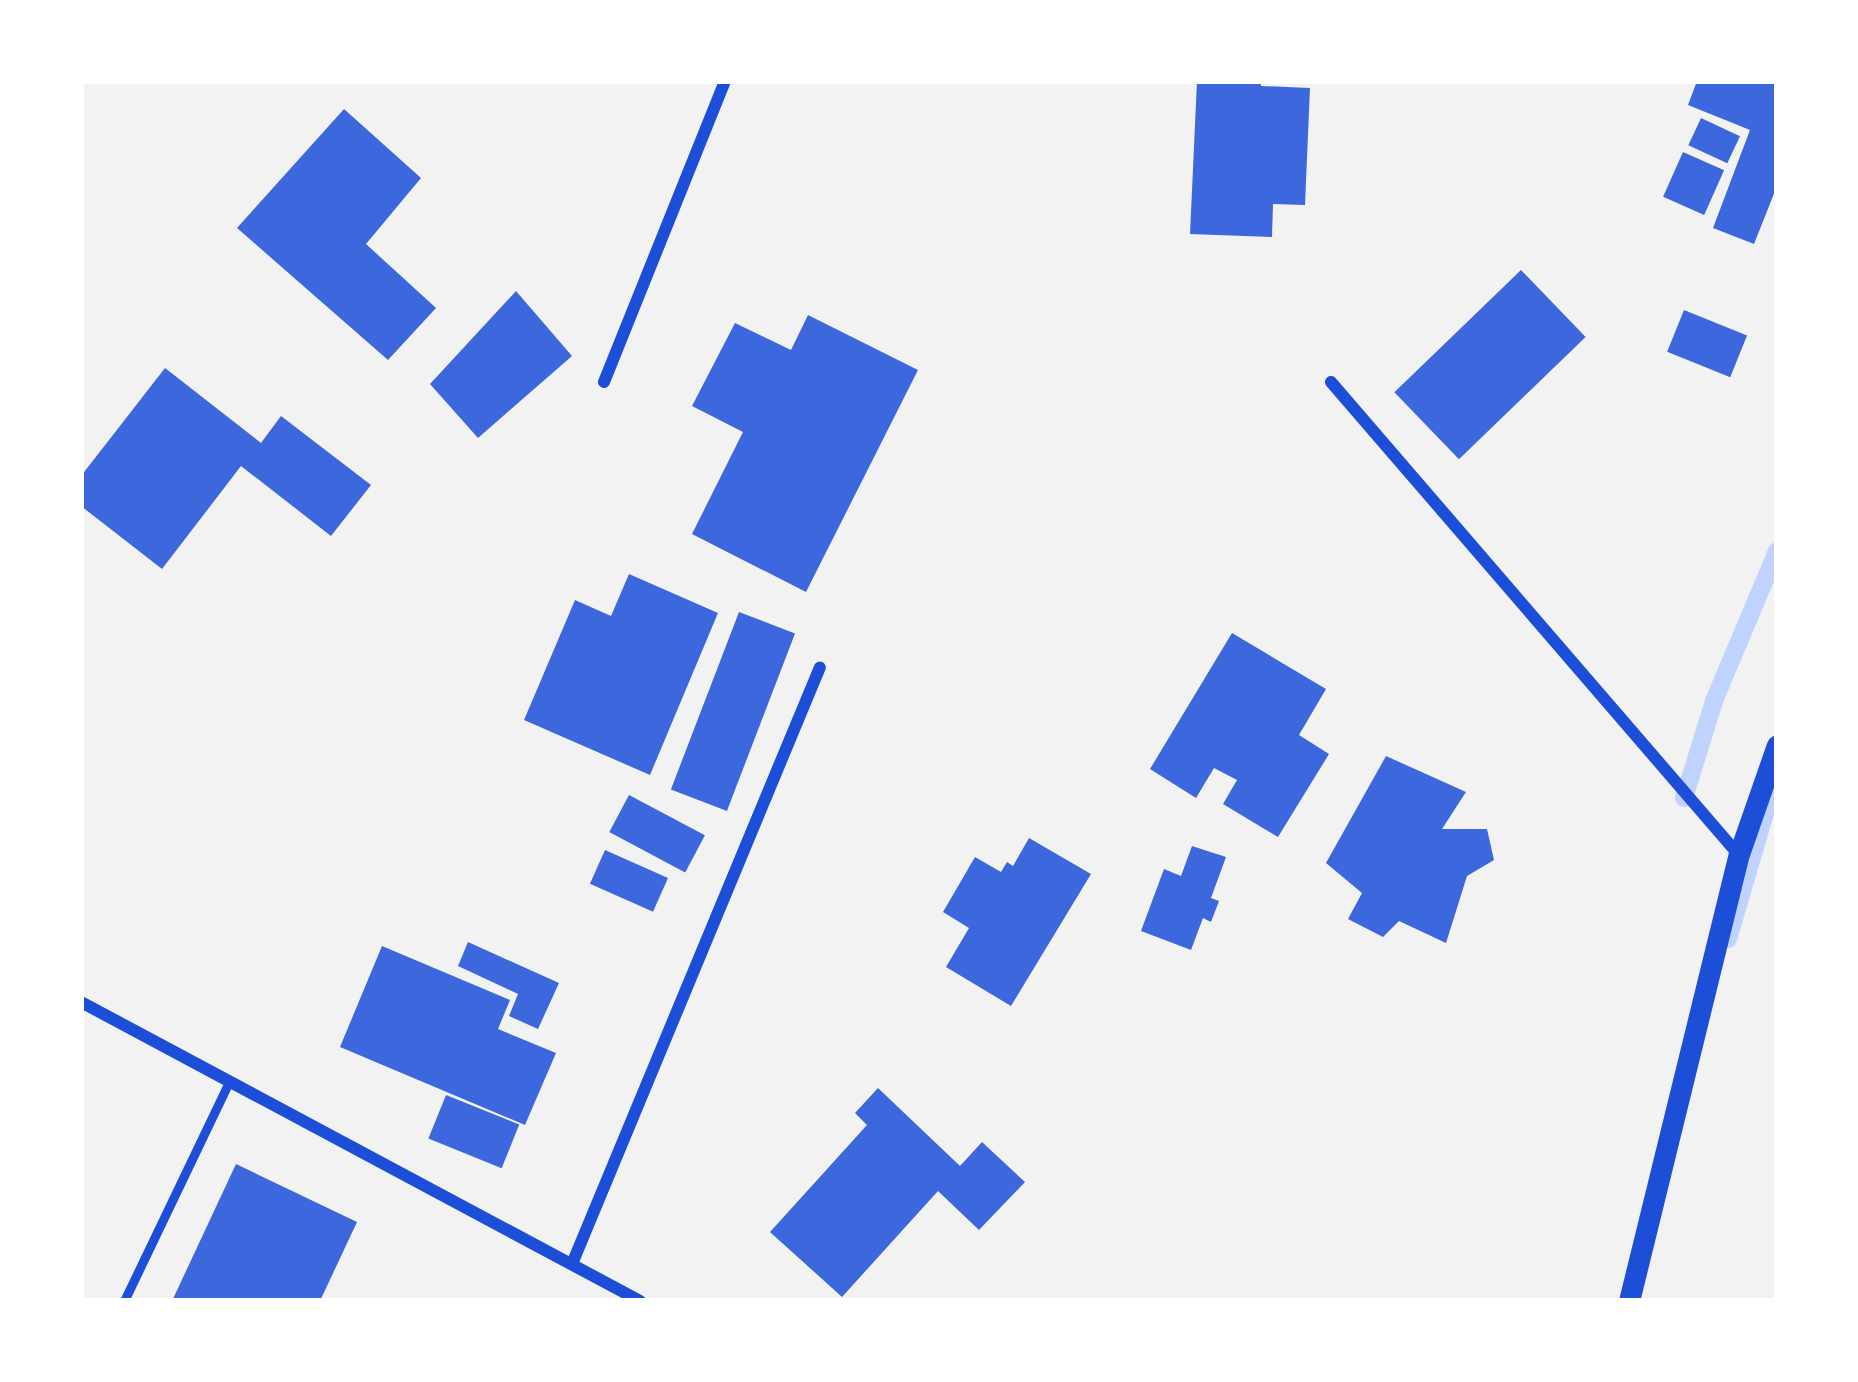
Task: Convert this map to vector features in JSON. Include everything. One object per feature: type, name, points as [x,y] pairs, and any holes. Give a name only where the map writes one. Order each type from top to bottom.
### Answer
[{"type":"street","points":[[604,382],[725,81]]},
{"type":"street","points":[[1331,382],[1739,854]]},
{"type":"street","points":[[572,1264],[820,667]]},
{"type":"street","points":[[1629,1301],[1739,854],[1777,746]]},
{"type":"street","points":[[81,1002],[640,1301]]},
{"type":"lane","points":[[124,1301],[229,1082]]},
{"type":"building","points":[[1197,81],[1261,81],[1261,86],[1310,88],[1305,205],[1273,204],[1272,237],[1190,234]]},
{"type":"building","points":[[1697,81],[1777,81],[1777,186],[1754,244],[1713,228],[1750,130],[1688,105]]},
{"type":"building","points":[[344,109],[421,178],[366,244],[436,308],[388,360],[237,228]]},
{"type":"building","points":[[1701,118],[1740,136],[1727,163],[1688,145]]},
{"type":"building","points":[[1683,152],[1724,170],[1704,215],[1663,197]]},
{"type":"building","points":[[1521,270],[1586,337],[1459,459],[1394,392]]},
{"type":"building","points":[[516,291],[572,356],[478,438],[430,384]]},
{"type":"building","points":[[1684,310],[1747,335],[1730,377],[1667,352]]},
{"type":"building","points":[[808,315],[918,370],[806,592],[692,534],[743,432],[692,406],[735,323],[791,350]]},
{"type":"building","points":[[165,368],[261,443],[281,416],[371,485],[331,536],[241,466],[162,569],[81,506],[81,476]]},
{"type":"building","points":[[629,574],[718,613],[650,775],[524,720],[575,600],[611,616]]},
{"type":"building","points":[[739,612],[795,634],[727,811],[671,789]]},
{"type":"building","points":[[1232,633],[1326,689],[1299,735],[1329,754],[1278,837],[1223,804],[1237,780],[1214,768],[1196,798],[1150,769]]},
{"type":"building","points":[[1386,756],[1466,792],[1442,829],[1487,829],[1494,860],[1467,876],[1446,943],[1399,921],[1383,937],[1348,919],[1362,893],[1326,863]]},
{"type":"building","points":[[629,795],[705,835],[685,872],[609,832]]},
{"type":"building","points":[[1029,838],[1091,874],[1011,1006],[946,967],[969,928],[943,912],[975,857],[1001,872],[1007,862],[1013,866]]},
{"type":"building","points":[[1192,846],[1226,857],[1211,898],[1219,901],[1211,922],[1203,918],[1191,950],[1141,931],[1164,869],[1181,876]]},
{"type":"building","points":[[605,850],[668,878],[653,912],[590,884]]},
{"type":"building","points":[[468,942],[559,983],[538,1029],[509,1016],[518,994],[458,966]]},
{"type":"building","points":[[382,946],[510,1000],[498,1029],[556,1053],[525,1125],[340,1047]]},
{"type":"building","points":[[878,1088],[960,1166],[982,1142],[1025,1182],[979,1230],[938,1191],[842,1297],[770,1232],[867,1125],[855,1113]]},
{"type":"building","points":[[446,1095],[519,1125],[502,1168],[428,1139]]},
{"type":"building","points":[[236,1164],[357,1222],[320,1301],[172,1301]]},
{"type":"waterway","points":[[1684,798],[1714,701],[1777,551]]},
{"type":"waterway","points":[[1728,939],[1774,783]]}]
